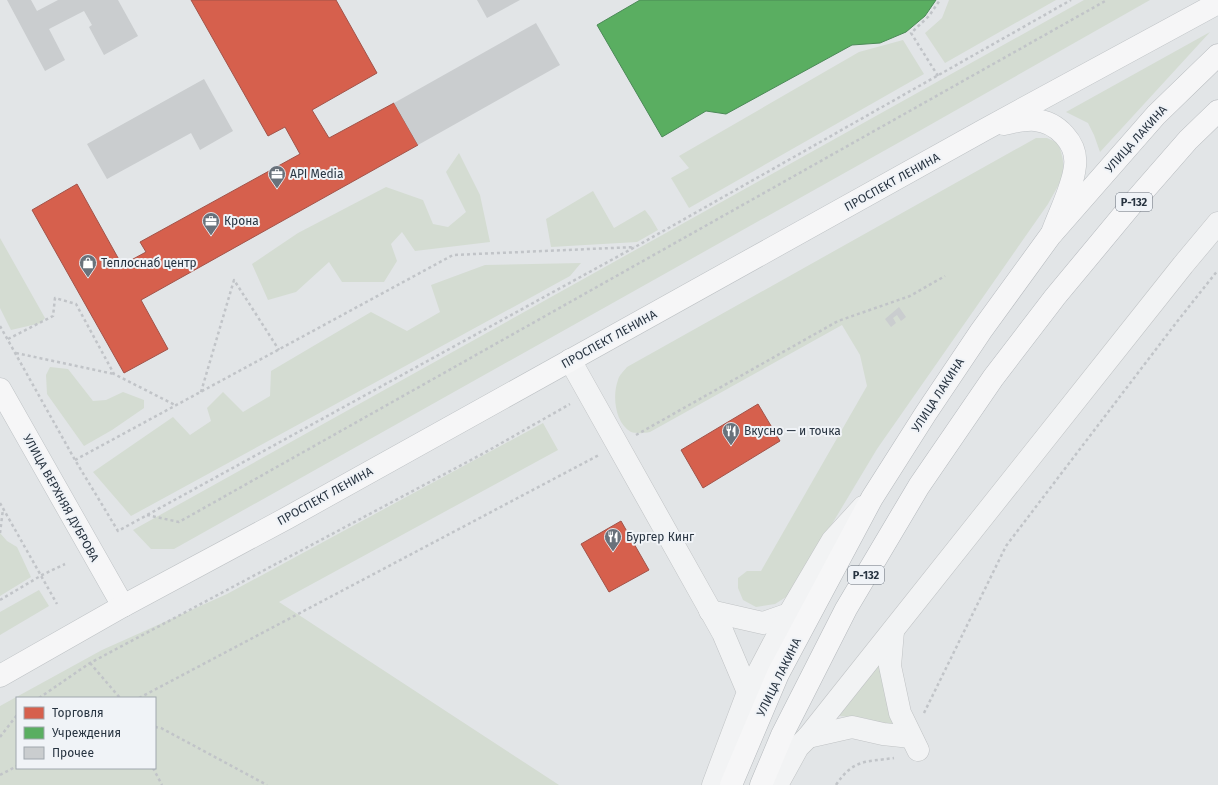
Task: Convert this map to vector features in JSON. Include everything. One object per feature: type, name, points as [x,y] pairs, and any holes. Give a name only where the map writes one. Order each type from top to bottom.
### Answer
[{"type":"main road","name":"ПРОСПЕКТ ЛЕНИНА","points":[[0,676],[123,606],[287,518],[984,130],[1214,6]]},
{"type":"main road","name":"УЛИЦА ЛАКИНА","points":[[731,785],[778,674],[872,498],[926,413],[981,331],[1050,236],[1156,115],[1218,55]]},
{"type":"main road","name":"Р-132","points":[[761,785],[782,735],[846,609],[919,486],[992,378],[1055,297],[1168,163],[1188,140],[1218,111]]},
{"type":"main road","points":[[984,130],[1017,121],[1035,120],[1049,124],[1059,130],[1068,139],[1074,151],[1076,164],[1074,177],[1050,236]]},
{"type":"main road","name":"УЛИЦА ВЕРХНЯЯ ДУБРОВА","points":[[0,389],[123,606]]},
{"type":"street","points":[[777,785],[798,747],[808,737],[893,631],[1183,265],[1218,223]]},
{"type":"street","points":[[570,360],[723,633],[748,692]]},
{"type":"street","points":[[713,785],[748,692],[789,614],[832,542],[872,498]]},
{"type":"street","points":[[710,611],[763,624],[789,614]]},
{"type":"street","points":[[893,631],[890,666],[900,713],[914,744]]},
{"type":"street","points":[[808,737],[852,727],[883,734],[914,744]]},
{"type":"path","points":[[938,76],[911,33],[929,16],[940,0]]},
{"type":"path","points":[[0,326],[75,460],[118,531],[635,247],[1071,0]]},
{"type":"path","points":[[147,515],[180,522],[1107,0]]},
{"type":"path","points":[[75,460],[453,255],[635,247]]},
{"type":"path","points":[[836,785],[843,774],[853,766],[894,758],[914,744],[926,709],[1006,546],[1176,322],[1218,270]]},
{"type":"path","points":[[141,697],[617,445],[838,320],[910,296],[945,276]]},
{"type":"path","points":[[201,392],[234,280],[279,350]]},
{"type":"path","points":[[8,339],[53,316],[55,298],[76,304],[114,374]]},
{"type":"path","points":[[16,353],[114,374],[175,406]]},
{"type":"path","points":[[40,697],[90,662],[478,456],[588,393]]},
{"type":"path","points":[[0,503],[57,604]]},
{"type":"path","points":[[0,533],[3,509]]},
{"type":"path","points":[[0,600],[42,575],[65,564]]},
{"type":"path","points":[[90,662],[119,697]]},
{"type":"path","points":[[0,738],[16,717]]},
{"type":"path","points":[[156,727],[161,728],[267,785]]},
{"type":"path","points":[[0,775],[16,767]]},
{"type":"path","points":[[154,769],[162,785]]},
{"type":"shaded area","points":[[949,0],[1056,0],[945,63],[925,33],[942,18]]},
{"type":"shaded area","points":[[1084,0],[1150,0],[174,549],[151,549],[133,530]]},
{"type":"shaded area","points":[[1210,32],[1100,152],[1088,123],[1066,112]]},
{"type":"shaded area","points":[[903,40],[924,74],[689,208],[671,178],[689,168],[679,156],[859,52]]},
{"type":"shaded area","points":[[1036,138],[1047,138],[1058,143],[1063,161],[1060,181],[1048,204],[877,449],[826,534],[794,592],[775,604],[756,607],[743,600],[738,588],[738,578],[747,571],[761,571],[867,386],[860,355],[842,325],[650,432],[643,433],[631,432],[621,422],[618,416],[615,394],[619,376],[627,367]]},
{"type":"shaded area","points":[[459,153],[480,195],[490,242],[415,251],[402,232],[391,244],[397,261],[384,282],[342,282],[329,262],[296,292],[268,300],[252,264],[298,233],[386,187],[423,200],[433,224],[448,227],[466,212],[446,172]]},
{"type":"shaded area","points":[[593,191],[614,228],[645,210],[658,230],[637,242],[551,247],[546,219]]},
{"type":"shaded area","points":[[0,238],[45,318],[41,323],[11,330],[0,308]]},
{"type":"shaded area","points":[[581,263],[570,276],[131,516],[93,472],[173,417],[190,435],[211,421],[207,408],[223,392],[243,412],[270,396],[271,371],[371,312],[407,331],[440,312],[431,285],[485,265]]},
{"type":"shaded area","points":[[50,367],[68,369],[93,401],[106,400],[123,392],[144,400],[144,408],[112,430],[84,446],[47,394],[46,375]]},
{"type":"shaded area","points":[[543,423],[558,450],[279,602],[559,785],[0,785],[0,706],[16,697],[16,769],[156,769],[156,697],[16,697],[102,650],[227,594]]},
{"type":"shaded area","points":[[0,533],[7,541],[17,547],[31,577],[0,596]]},
{"type":"shaded area","points":[[39,590],[49,606],[0,635],[0,612]]},
{"type":"shaded area","points":[[884,658],[900,730],[865,718],[839,716]]},
{"type":"building: Торговля","points":[[191,0],[336,0],[377,73],[312,110],[329,138],[394,103],[418,145],[141,300],[168,349],[124,373],[32,210],[77,184],[122,265],[146,252],[140,242],[300,154],[285,127],[268,136]]},
{"type":"building: Торговля","name":"Вкусно — и точка","points":[[758,404],[780,441],[703,488],[681,450]]},
{"type":"building: Торговля","points":[[621,521],[649,570],[609,592],[581,544]]},
{"type":"building: Учреждения","points":[[640,0],[936,0],[925,16],[906,32],[880,43],[852,45],[726,114],[706,111],[662,137],[597,25]]},
{"type":"building: Прочее","points":[[7,0],[31,0],[37,11],[58,0],[118,0],[138,36],[104,55],[89,27],[92,25],[84,11],[49,29],[65,60],[45,71]]},
{"type":"building: Прочее","points":[[477,0],[520,0],[487,18]]},
{"type":"building: Прочее","points":[[536,23],[560,65],[418,145],[394,103]]},
{"type":"building: Прочее","points":[[204,79],[233,131],[200,150],[191,133],[107,179],[87,144]]},
{"type":"building: Прочее","points":[[899,307],[906,317],[901,321],[897,315],[893,318],[896,323],[891,327],[885,319]]},
{"type":"place","name":"API Media","points":[[277,189]]},
{"type":"place","name":"Крона","points":[[211,236]]},
{"type":"place","name":"Теплоснаб центр","points":[[88,278]]},
{"type":"place","name":"Вкусно — и точка","points":[[731,446]]},
{"type":"place","name":"Бургер Кинг","points":[[613,552]]}]
